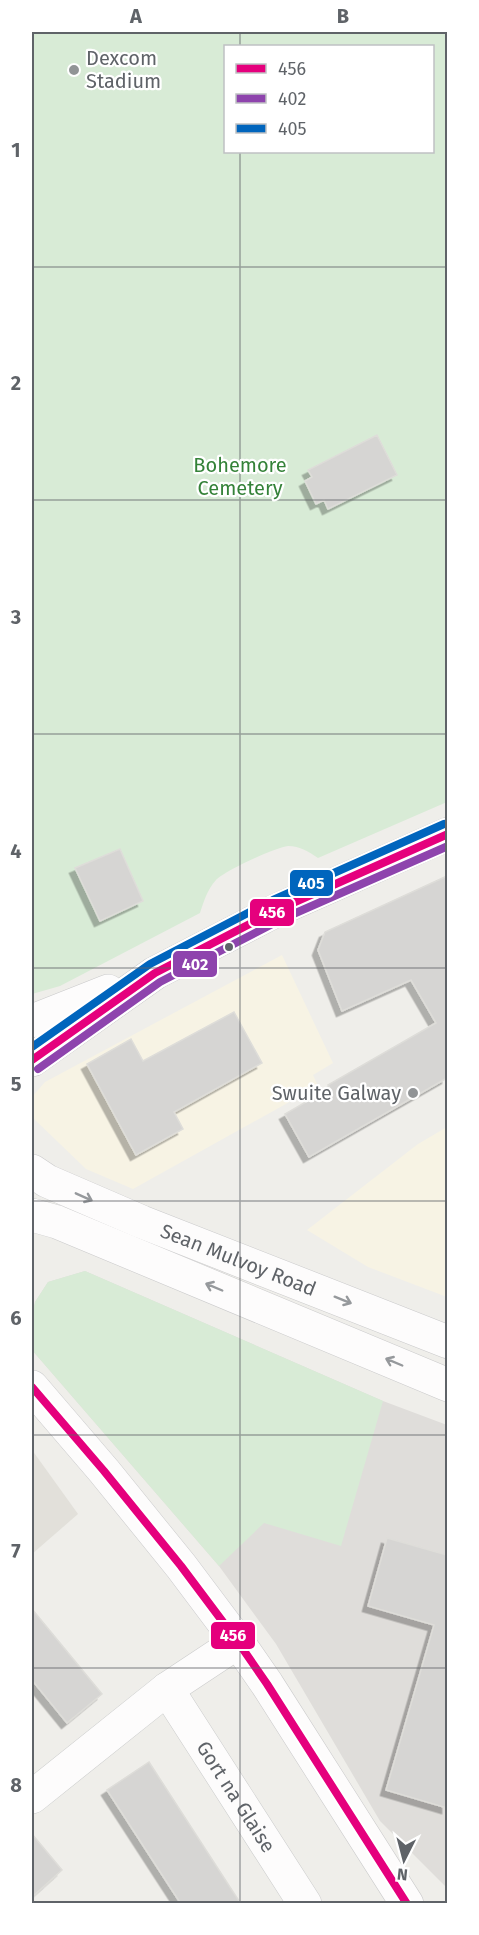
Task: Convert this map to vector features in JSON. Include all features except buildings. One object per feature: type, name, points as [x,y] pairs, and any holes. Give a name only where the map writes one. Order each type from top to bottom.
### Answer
[{"type":"main road","points":[[32,1021],[155,973],[276,910],[447,834]]},
{"type":"main road","points":[[32,1060],[155,973]]},
{"type":"main road","name":"Sean Mulvoy Road","points":[[32,1171],[47,1180],[142,1222],[447,1341]]},
{"type":"main road","name":"Sean Mulvoy Road","points":[[32,1215],[57,1222],[447,1385]]},
{"type":"main road","points":[[32,1387],[181,1566],[238,1642],[407,1904]]},
{"type":"main road","points":[[32,1797],[167,1689],[238,1642]]},
{"type":"main road","name":"Gort na Glaise","points":[[167,1689],[305,1904]]},
{"type":"shaded area","points":[[282,955],[333,1063],[313,1075],[318,1086],[133,1189],[86,1169],[32,1117],[32,1097],[45,1082]]},
{"type":"shaded area","points":[[447,1127],[447,1297],[368,1267],[307,1230],[418,1144]]},
{"type":"shaded area","points":[[85,1271],[383,1401],[447,1425],[447,1888],[380,1821],[276,1644],[219,1566],[32,1350],[32,1318],[35,1302],[48,1282]]},
{"type":"shaded area","points":[[32,1450],[78,1514],[32,1554]]},
{"type":"green space","name":"Bohemore Cemetery","points":[[32,32],[447,32],[447,802],[318,858],[300,848],[288,846],[250,860],[216,880],[204,900],[200,913],[60,986],[32,994]]},
{"type":"green space","points":[[85,1271],[383,1401],[341,1546],[264,1523],[219,1566],[32,1350],[32,1318],[35,1302],[48,1282]]},
{"type":"transit line","name":"405","points":[[32,1047],[150,964],[273,900],[444,824]]},
{"type":"transit line","name":"456","points":[[32,1060],[155,973],[277,910],[448,834]]},
{"type":"transit line","name":"402","points":[[38,1069],[160,982],[282,919],[448,846]]},
{"type":"transit line","name":"456","points":[[32,1387],[181,1566],[238,1642],[407,1904]]},
{"type":"place","name":"Dexcom Stadium","points":[[74,70]]},
{"type":"place","name":"Swuite Galway","points":[[413,1093]]}]
